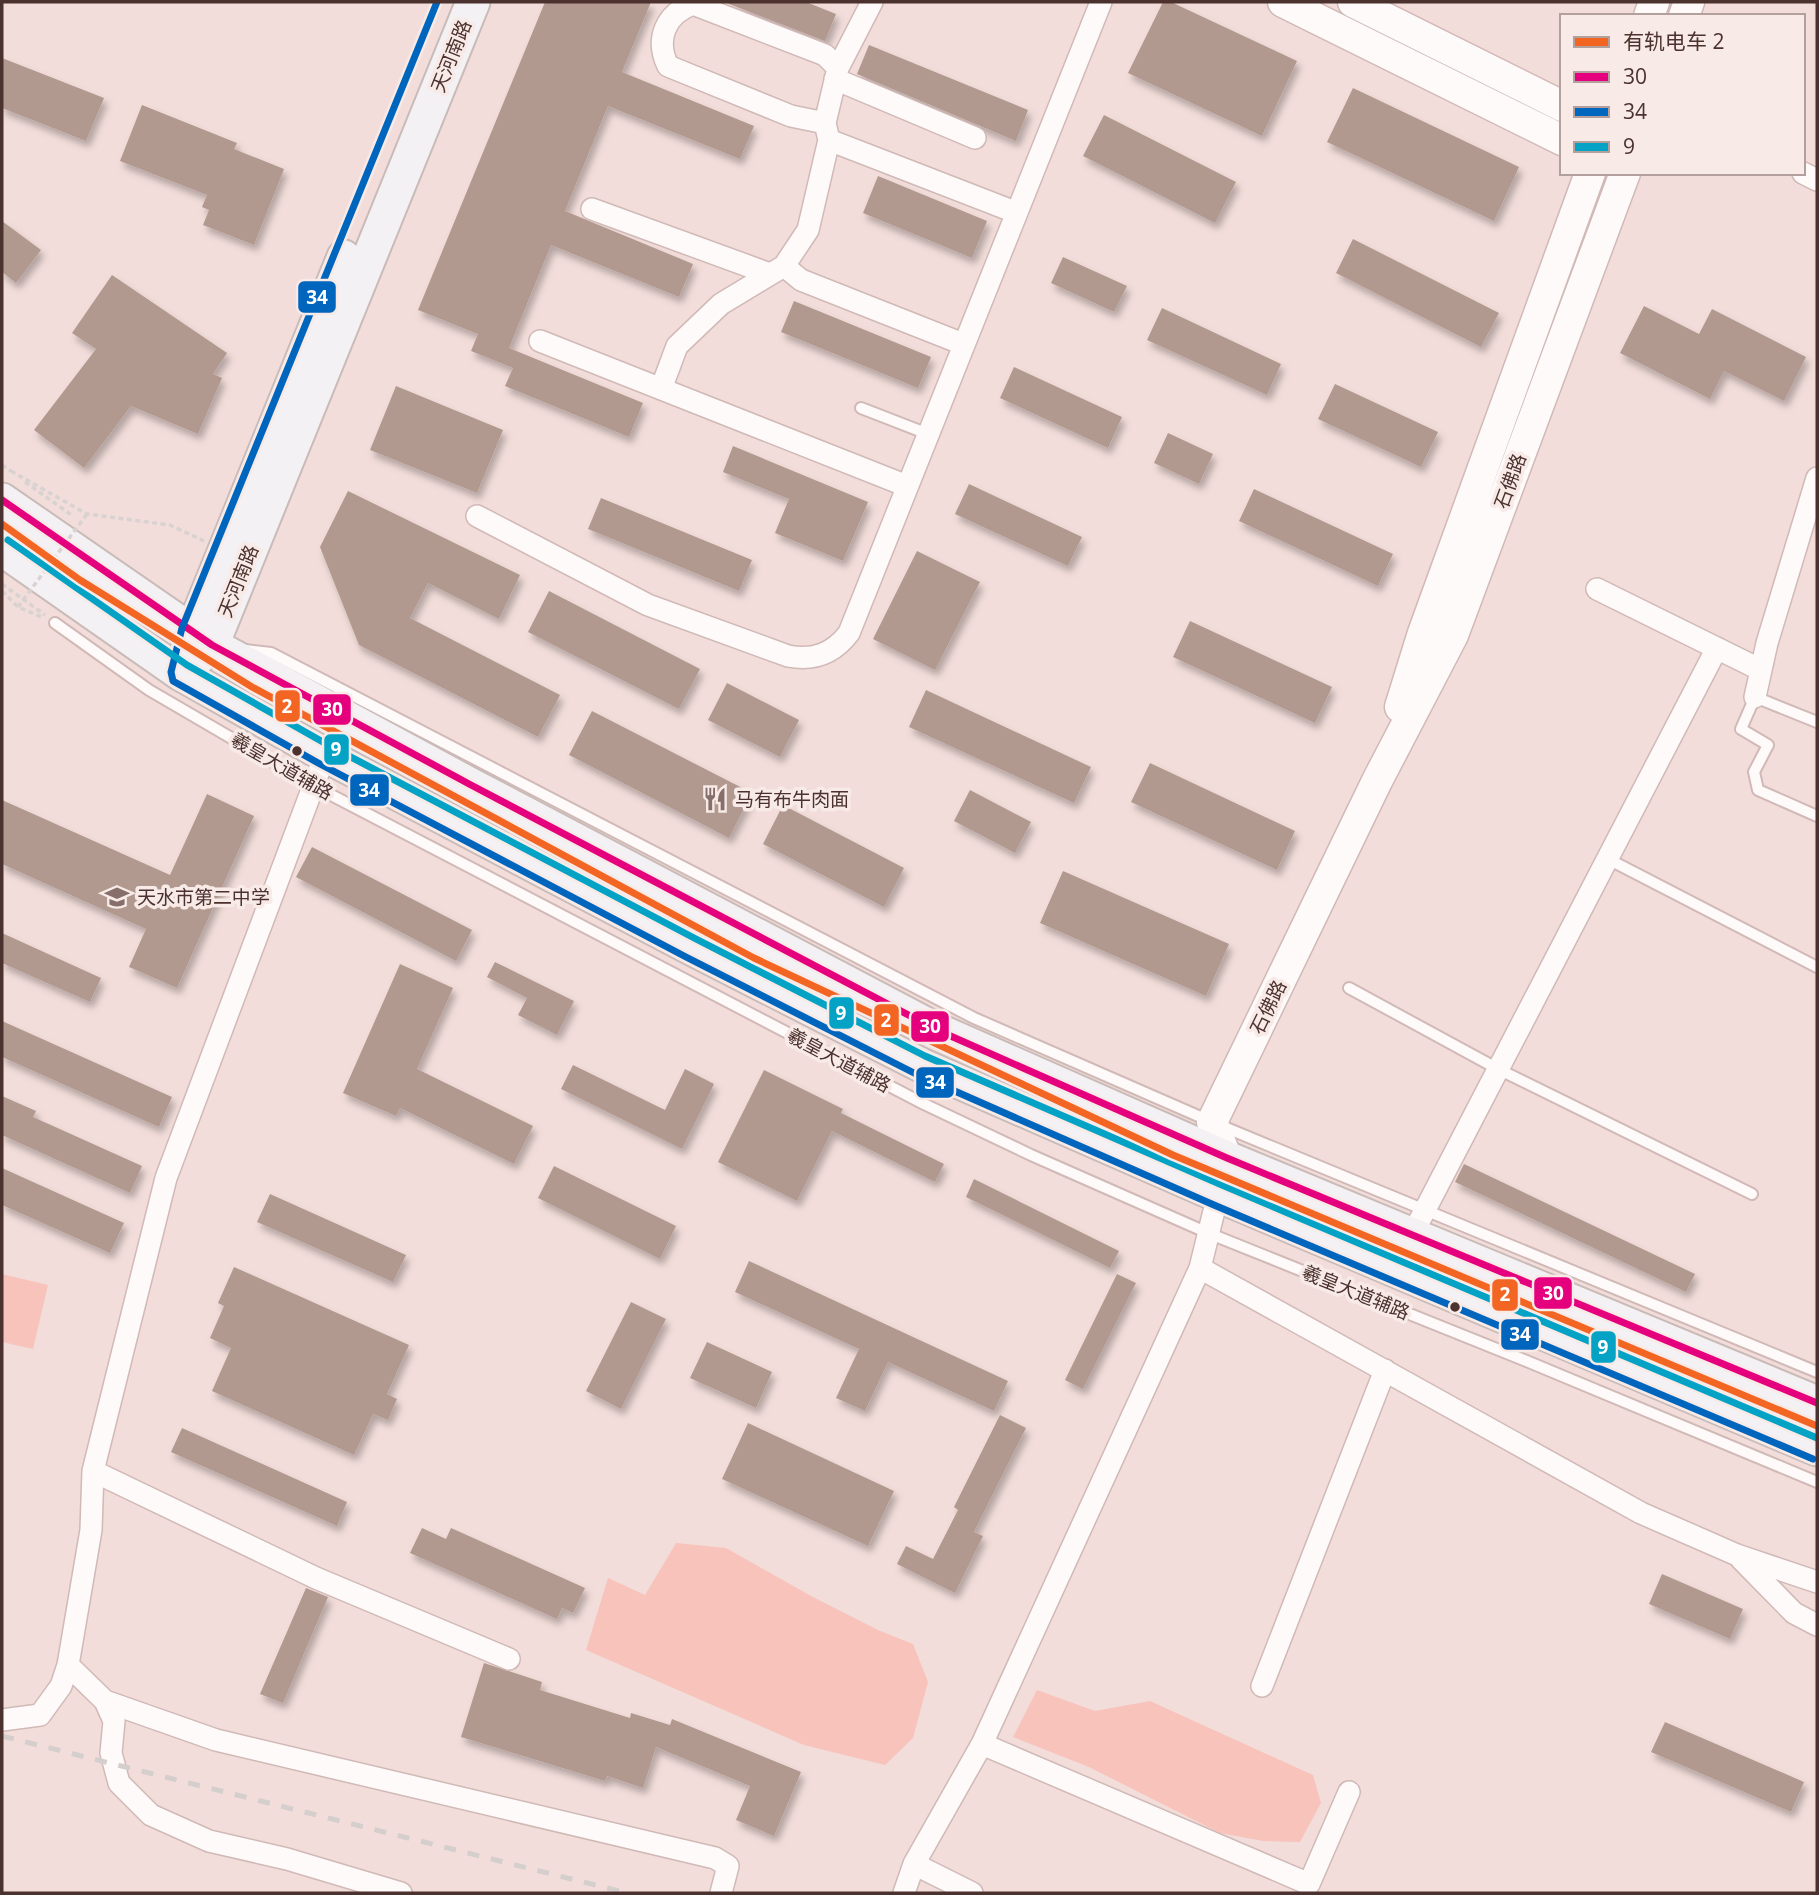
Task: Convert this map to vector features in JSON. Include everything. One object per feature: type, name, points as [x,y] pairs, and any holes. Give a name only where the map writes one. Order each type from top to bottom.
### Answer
[{"type":"main road","name":"天河南路","points":[[202,639],[225,551],[448,2]]},
{"type":"main road","name":"天河南路","points":[[181,674],[202,639],[473,2]]},
{"type":"main road","points":[[6,485],[202,639],[471,785],[937,1030],[1227,1158],[1418,1222],[1817,1403]]},
{"type":"main road","points":[[2,548],[318,770],[691,948],[921,1065],[1218,1195],[1817,1449]]},
{"type":"street","points":[[661,389],[677,346],[721,304],[777,270],[808,230],[837,74],[872,2]]},
{"type":"street","points":[[477,516],[648,605],[788,656],[808,658],[836,648],[849,633],[1101,2]]},
{"type":"street","points":[[1283,2],[1560,139]]},
{"type":"street","points":[[1353,2],[1560,105]]},
{"type":"street","points":[[975,138],[837,74],[825,55],[693,5],[669,19],[662,37],[663,57],[668,66],[1015,212]]},
{"type":"street","name":"石佛路","points":[[1377,781],[1423,633],[1589,175]]},
{"type":"street","name":"石佛路","points":[[1212,1122],[1377,781],[1453,635],[1624,175]]},
{"type":"street","points":[[592,209],[777,270],[963,344]]},
{"type":"street","points":[[540,341],[908,486]]},
{"type":"street","points":[[1755,697],[1817,478]]},
{"type":"street","points":[[1597,589],[1761,670]]},
{"type":"street","points":[[1418,1222],[1717,648]]},
{"type":"street","points":[[2,1720],[40,1715],[61,1685],[68,1665],[91,1530],[93,1471],[166,1178],[318,770]]},
{"type":"street","points":[[904,1893],[914,1864],[982,1744],[1200,1268],[1227,1158],[1212,1122]]},
{"type":"street","points":[[1200,1268],[1641,1513],[1737,1555],[1817,1582]]},
{"type":"street","points":[[1262,1686],[1385,1370]]},
{"type":"street","points":[[93,1471],[316,1578],[509,1659]]},
{"type":"street","points":[[1737,1555],[1794,1613],[1817,1625]]},
{"type":"street","points":[[68,1665],[105,1701],[114,1721],[111,1753],[119,1783],[151,1815],[209,1841],[287,1859],[401,1893]]},
{"type":"street","points":[[105,1701],[216,1740],[715,1858],[728,1866],[721,1893]]},
{"type":"street","points":[[982,1744],[1309,1884],[1349,1792]]},
{"type":"street","points":[[914,1864],[972,1893]]},
{"type":"lane","points":[[861,408],[928,433]]},
{"type":"lane","name":"羲皇大道辅路","points":[[55,623],[149,690],[318,770],[924,1104],[1031,1155],[1208,1233],[1817,1482]]},
{"type":"lane","points":[[202,639],[271,653],[974,1018],[1212,1122],[1418,1222],[1817,1372]]},
{"type":"lane","points":[[1817,722],[1755,697],[1741,729],[1768,745],[1754,772],[1758,790],[1817,816]]},
{"type":"lane","points":[[1608,859],[1817,967]]},
{"type":"lane","points":[[1349,988],[1498,1069],[1752,1194]]},
{"type":"path","points":[[6,485],[87,514],[170,526],[225,551]]},
{"type":"path","points":[[18,607],[87,514]]},
{"type":"path","points":[[2,584],[55,623]]},
{"type":"path","points":[[2,592],[18,607],[55,623]]},
{"type":"shaded area","points":[[2,1274],[48,1285],[33,1349],[2,1342]]},
{"type":"shaded area","points":[[676,1543],[726,1548],[811,1596],[878,1630],[913,1644],[928,1682],[913,1738],[885,1765],[804,1745],[586,1650],[608,1578],[645,1595]]},
{"type":"shaded area","points":[[1037,1690],[1095,1711],[1150,1701],[1313,1775],[1321,1803],[1300,1842],[1263,1841],[1220,1833],[1089,1767],[1013,1737]]},
{"type":"building","points":[[545,2],[651,2],[622,72],[754,126],[740,159],[608,106],[565,211],[693,264],[679,297],[551,245],[509,348],[643,403],[629,437],[505,386],[513,368],[471,351],[478,334],[418,310]]},
{"type":"building","points":[[724,2],[806,2],[836,14],[825,41]]},
{"type":"building","points":[[1163,2],[1171,2],[1297,61],[1262,136],[1128,73]]},
{"type":"building","points":[[869,45],[1028,110],[1016,141],[857,74]]},
{"type":"building","points":[[2,58],[104,98],[86,141],[2,108]]},
{"type":"building","points":[[1353,88],[1519,167],[1494,221],[1327,142]]},
{"type":"building","points":[[142,105],[237,143],[234,149],[284,169],[254,245],[203,225],[209,210],[202,207],[207,195],[120,161]]},
{"type":"building","points":[[1104,115],[1236,182],[1215,223],[1083,156]]},
{"type":"building","points":[[878,176],[987,221],[972,258],[863,213]]},
{"type":"building","points":[[2,221],[41,250],[16,283],[2,272]]},
{"type":"building","points":[[1353,239],[1499,313],[1481,347],[1336,273]]},
{"type":"building","points":[[1063,257],[1127,286],[1114,312],[1051,283]]},
{"type":"building","points":[[112,275],[227,353],[213,374],[222,378],[198,434],[131,406],[84,468],[34,430],[96,349],[72,333]]},
{"type":"building","points":[[794,301],[931,357],[918,388],[781,332]]},
{"type":"building","points":[[1644,306],[1699,334],[1712,309],[1806,357],[1784,401],[1724,371],[1710,399],[1620,353]]},
{"type":"building","points":[[1162,308],[1281,364],[1267,395],[1147,340]]},
{"type":"building","points":[[1014,367],[1122,417],[1108,448],[1000,398]]},
{"type":"building","points":[[1335,384],[1438,432],[1421,467],[1318,419]]},
{"type":"building","points":[[396,386],[503,430],[477,493],[370,450]]},
{"type":"building","points":[[1168,433],[1213,454],[1199,484],[1154,463]]},
{"type":"building","points":[[733,446],[868,502],[843,561],[775,533],[789,499],[723,472]]},
{"type":"building","points":[[969,484],[1082,537],[1068,566],[955,514]]},
{"type":"building","points":[[1254,489],[1393,554],[1378,586],[1239,521]]},
{"type":"building","points":[[348,491],[520,575],[499,619],[428,583],[410,618],[560,695],[538,737],[359,645],[320,547]]},
{"type":"building","points":[[601,498],[752,560],[739,591],[588,529]]},
{"type":"building","points":[[917,551],[980,582],[935,670],[873,639]]},
{"type":"building","points":[[549,591],[700,669],[679,709],[528,632]]},
{"type":"building","points":[[1190,621],[1332,687],[1315,723],[1173,657]]},
{"type":"building","points":[[727,683],[799,720],[780,757],[708,720]]},
{"type":"building","points":[[926,690],[1091,767],[1074,803],[909,727]]},
{"type":"building","points":[[592,711],[752,793],[729,838],[569,755]]},
{"type":"building","points":[[1150,763],[1295,831],[1277,870],[1131,802]]},
{"type":"building","points":[[970,790],[1031,822],[1015,853],[954,821]]},
{"type":"building","points":[[207,794],[254,816],[177,988],[129,967],[146,929],[2,864],[2,800],[170,875]]},
{"type":"building","points":[[783,805],[904,868],[884,907],[763,844]]},
{"type":"building","points":[[312,847],[472,930],[456,961],[296,877]]},
{"type":"building","points":[[1063,871],[1229,944],[1206,996],[1040,923]]},
{"type":"building","points":[[2,933],[101,978],[90,1002],[2,963]]},
{"type":"building","points":[[495,962],[574,1001],[557,1035],[518,1015],[527,998],[487,977]]},
{"type":"building","points":[[400,964],[453,988],[417,1069],[533,1126],[514,1164],[400,1108],[396,1116],[343,1093]]},
{"type":"building","points":[[2,1021],[172,1097],[159,1127],[2,1057]]},
{"type":"building","points":[[573,1065],[665,1110],[685,1069],[714,1084],[682,1149],[561,1089]]},
{"type":"building","points":[[764,1070],[843,1109],[841,1113],[944,1164],[935,1182],[832,1131],[797,1201],[718,1162]]},
{"type":"building","points":[[2,1096],[36,1111],[33,1117],[142,1166],[130,1193],[2,1135]]},
{"type":"building","points":[[1464,1164],[1695,1274],[1686,1292],[1455,1182]]},
{"type":"building","points":[[554,1166],[676,1226],[660,1259],[538,1198]]},
{"type":"building","points":[[2,1168],[124,1223],[110,1253],[2,1205]]},
{"type":"building","points":[[974,1179],[1119,1251],[1110,1268],[966,1197]]},
{"type":"building","points":[[270,1194],[406,1255],[393,1282],[257,1222]]},
{"type":"building","points":[[749,1261],[1008,1381],[994,1411],[888,1362],[865,1411],[836,1398],[859,1349],[735,1292]]},
{"type":"building","points":[[234,1267],[409,1345],[387,1394],[397,1399],[388,1420],[373,1414],[354,1455],[212,1391],[231,1348],[210,1338],[224,1306],[218,1303]]},
{"type":"building","points":[[1117,1274],[1136,1283],[1083,1389],[1065,1380]]},
{"type":"building","points":[[631,1302],[666,1319],[621,1409],[586,1391]]},
{"type":"building","points":[[707,1342],[772,1372],[756,1408],[690,1378]]},
{"type":"building","points":[[1000,1415],[1026,1428],[974,1532],[983,1536],[955,1593],[897,1564],[906,1546],[933,1559],[958,1510],[954,1507]]},
{"type":"building","points":[[748,1423],[894,1491],[868,1546],[722,1479]]},
{"type":"building","points":[[182,1428],[347,1502],[337,1526],[171,1452]]},
{"type":"building","points":[[422,1528],[446,1539],[451,1528],[585,1588],[573,1613],[562,1608],[557,1619],[410,1553]]},
{"type":"building","points":[[1662,1574],[1743,1609],[1730,1639],[1649,1604]]},
{"type":"building","points":[[306,1588],[328,1597],[283,1703],[260,1694]]},
{"type":"building","points":[[484,1663],[542,1682],[540,1690],[630,1718],[631,1713],[670,1725],[672,1719],[801,1772],[774,1836],[736,1820],[750,1786],[656,1747],[643,1788],[607,1776],[605,1781],[461,1737]]},
{"type":"building","points":[[1665,1722],[1804,1782],[1791,1812],[1651,1752]]},
{"type":"railway","points":[[2,1736],[627,1893]]},
{"type":"tram line","name":"2","points":[[2,524],[80,580],[252,687],[754,958],[1173,1155],[1817,1426]]},
{"type":"transit line","name":"34","points":[[437,2],[182,628],[171,672],[173,681],[320,764],[686,957],[916,1074],[1214,1205],[1813,1459]]},
{"type":"transit line","name":"30","points":[[2,500],[212,645],[471,785],[937,1030],[1227,1158],[1817,1403]]},
{"type":"transit line","name":"9","points":[[8,540],[187,665],[330,746],[925,1056],[1817,1438]]},
{"type":"place","name":"马有布牛肉面","points":[[715,799]]},
{"type":"place","name":"天水市第二中学","points":[[117,897]]}]
